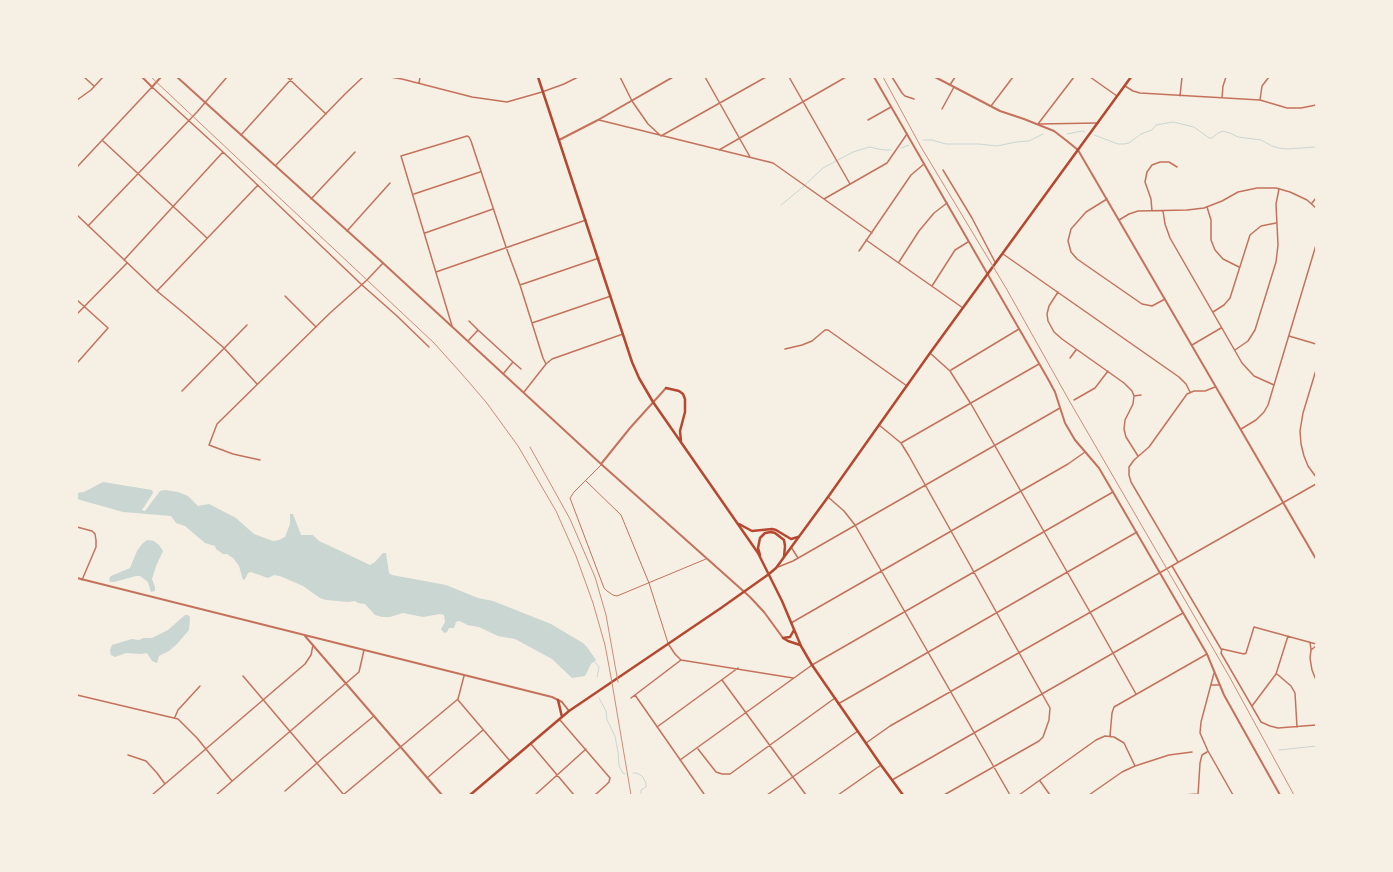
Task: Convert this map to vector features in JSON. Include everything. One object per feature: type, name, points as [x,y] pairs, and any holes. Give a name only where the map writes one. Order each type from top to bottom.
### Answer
[{"type":"main road","points":[[538,77],[636,370],[653,402],[760,558],[769,574],[800,645],[838,704],[903,795]]},
{"type":"main road","points":[[470,795],[569,711],[744,592],[776,568],[1131,77]]},
{"type":"main road","points":[[666,388],[679,391],[683,394],[685,399],[685,412],[680,431],[682,443]]},
{"type":"main road","points":[[737,523],[752,531],[772,529],[791,539],[798,538]]},
{"type":"main road","points":[[760,558],[758,548],[760,538],[768,532],[775,533],[784,540],[784,557]]},
{"type":"main road","points":[[783,638],[790,636],[794,630]]},
{"type":"main road","points":[[783,638],[800,645]]},
{"type":"main road","points":[[558,700],[562,717]]},
{"type":"street","points":[[84,77],[94,86]]},
{"type":"street","points":[[77,100],[104,77]]},
{"type":"street","points":[[142,77],[429,347]]},
{"type":"street","points":[[77,167],[161,77]]},
{"type":"street","points":[[177,77],[383,263],[601,464],[744,592],[764,612],[783,638]]},
{"type":"street","points":[[88,226],[189,121],[227,77]]},
{"type":"street","points":[[287,77],[326,114]]},
{"type":"street","points":[[241,135],[293,77]]},
{"type":"street","points":[[275,166],[363,77]]},
{"type":"street","points":[[390,77],[472,97],[501,102],[512,101],[542,92],[578,77]]},
{"type":"street","points":[[419,83],[420,77]]},
{"type":"street","points":[[620,77],[632,100],[648,124],[661,136]]},
{"type":"street","points":[[559,140],[598,120],[673,77]]},
{"type":"street","points":[[705,77],[750,157]]},
{"type":"street","points":[[661,136],[766,77]]},
{"type":"street","points":[[788,77],[850,184]]},
{"type":"street","points":[[719,150],[846,77]]},
{"type":"street","points":[[874,77],[1040,364],[1055,392],[1065,423],[1085,452],[1099,468],[1207,654],[1219,685],[1280,795]]},
{"type":"street","points":[[892,77],[902,94],[914,99]]},
{"type":"street","points":[[935,77],[992,106],[1054,132],[1078,150],[1316,560]]},
{"type":"street","points":[[950,84],[955,77]]},
{"type":"street","points":[[992,106],[1013,77]]},
{"type":"street","points":[[1038,124],[1074,77]]},
{"type":"street","points":[[1090,77],[1117,96]]},
{"type":"street","points":[[1180,96],[1182,77]]},
{"type":"street","points":[[1222,98],[1226,77]]},
{"type":"street","points":[[1260,100],[1262,86],[1269,77]]},
{"type":"street","points":[[1124,86],[1130,90],[1140,93],[1260,100],[1290,108],[1302,108],[1316,105]]},
{"type":"street","points":[[942,109],[954,87]]},
{"type":"street","points":[[868,120],[892,107]]},
{"type":"street","points":[[598,120],[775,164],[872,232]]},
{"type":"street","points":[[1038,124],[1098,123]]},
{"type":"street","points":[[824,199],[887,163],[907,134]]},
{"type":"street","points":[[452,328],[401,156],[469,137],[546,364]]},
{"type":"street","points":[[102,140],[208,239]]},
{"type":"street","points":[[124,260],[223,152]]},
{"type":"street","points":[[311,199],[355,152]]},
{"type":"street","points":[[1152,211],[1151,199],[1145,180],[1147,172],[1153,165],[1160,162],[1167,162],[1178,167]]},
{"type":"street","points":[[859,251],[911,175],[924,164]]},
{"type":"street","points":[[942,170],[972,218],[996,263]]},
{"type":"street","points":[[413,194],[480,172]]},
{"type":"street","points":[[347,231],[390,184]]},
{"type":"street","points":[[157,291],[258,185]]},
{"type":"street","points":[[1119,220],[1135,212],[1187,210],[1207,206],[1247,189],[1261,187],[1279,188],[1296,194],[1312,203],[1316,208]]},
{"type":"street","points":[[1235,350],[1250,339],[1257,327],[1277,257],[1278,245],[1276,204],[1279,188]]},
{"type":"street","points":[[1312,203],[1316,198]]},
{"type":"street","points":[[1107,199],[1086,212],[1071,229],[1068,241],[1071,252],[1077,259],[1142,304],[1152,306],[1165,299]]},
{"type":"street","points":[[898,262],[934,213],[947,203]]},
{"type":"street","points":[[1207,206],[1211,220],[1211,240],[1215,250],[1223,259],[1240,267]]},
{"type":"street","points":[[425,233],[493,209]]},
{"type":"street","points":[[1164,211],[1164,224],[1170,238],[1235,350],[1249,372],[1257,378],[1274,385]]},
{"type":"street","points":[[78,217],[157,291],[224,348],[257,384]]},
{"type":"street","points":[[436,272],[586,220]]},
{"type":"street","points":[[1213,312],[1222,307],[1228,300],[1240,267],[1247,241],[1252,233],[1261,226],[1277,223]]},
{"type":"street","points":[[866,240],[963,308]]},
{"type":"street","points":[[932,286],[955,250],[969,242]]},
{"type":"street","points":[[1240,429],[1256,420],[1264,412],[1268,404],[1316,245]]},
{"type":"street","points":[[1003,254],[1181,379],[1186,384],[1190,392]]},
{"type":"street","points":[[520,285],[599,258]]},
{"type":"street","points":[[77,314],[127,263]]},
{"type":"street","points":[[260,460],[233,454],[209,445],[221,419],[316,327],[362,285],[383,263]]},
{"type":"street","points":[[1058,292],[1048,309],[1047,316],[1048,321],[1056,334],[1129,387],[1134,396],[1133,404],[1125,420],[1124,429],[1126,437],[1138,456]]},
{"type":"street","points":[[286,296],[316,327]]},
{"type":"street","points":[[532,323],[611,296]]},
{"type":"street","points":[[77,300],[108,328],[77,363]]},
{"type":"street","points":[[469,322],[522,369]]},
{"type":"street","points":[[182,391],[247,325]]},
{"type":"street","points":[[1192,345],[1222,328]]},
{"type":"street","points":[[950,371],[1019,329]]},
{"type":"street","points":[[468,342],[478,330]]},
{"type":"street","points":[[785,349],[802,345],[812,340],[825,330],[828,330],[907,386]]},
{"type":"street","points":[[524,392],[552,358],[623,334]]},
{"type":"street","points":[[1289,336],[1316,344]]},
{"type":"street","points":[[1070,358],[1077,349]]},
{"type":"street","points":[[930,353],[950,371],[970,404],[1136,694]]},
{"type":"street","points":[[503,374],[513,362]]},
{"type":"street","points":[[901,443],[1040,364]]},
{"type":"street","points":[[1316,370],[1300,431],[1304,456],[1308,466],[1316,478]]},
{"type":"street","points":[[1074,400],[1095,388],[1108,371]]},
{"type":"street","points":[[1178,563],[1131,480],[1129,467],[1132,461],[1149,447],[1184,398],[1190,392],[1205,391],[1215,387]]},
{"type":"street","points":[[601,464],[666,388]]},
{"type":"street","points":[[1134,396],[1141,395]]},
{"type":"street","points":[[776,568],[798,558],[1060,408]]},
{"type":"street","points":[[879,425],[901,443],[1020,652],[1050,708],[1049,720],[1041,739],[944,795]]},
{"type":"street","points":[[791,623],[1068,464],[1085,452]]},
{"type":"street","points":[[866,743],[890,726],[1316,484]]},
{"type":"street","points":[[680,760],[698,749],[812,664],[1113,492]]},
{"type":"street","points":[[828,497],[844,511],[855,525],[927,653],[1010,795]]},
{"type":"street","points":[[77,527],[92,531],[95,534],[96,540],[96,547],[82,580]]},
{"type":"street","points":[[838,704],[1136,532]]},
{"type":"street","points":[[791,547],[798,558]]},
{"type":"street","points":[[1172,566],[1221,651],[1224,661],[1261,722],[1278,728],[1316,726]]},
{"type":"street","points":[[77,578],[552,697],[558,700],[569,711]]},
{"type":"street","points":[[892,780],[1183,613]]},
{"type":"street","points":[[1221,651],[1223,649],[1244,654],[1246,653],[1254,627],[1310,642],[1316,645],[1311,650]]},
{"type":"street","points":[[304,636],[442,795]]},
{"type":"street","points":[[1252,706],[1276,674],[1288,636]]},
{"type":"street","points":[[1310,642],[1310,658],[1312,670],[1316,680]]},
{"type":"street","points":[[668,643],[681,660],[794,678]]},
{"type":"street","points":[[152,795],[306,664],[311,655],[313,645]]},
{"type":"street","points":[[216,795],[359,672],[364,650]]},
{"type":"street","points":[[1110,736],[1113,709],[1136,694],[1207,654]]},
{"type":"street","points":[[631,698],[681,660]]},
{"type":"street","points":[[657,727],[738,668]]},
{"type":"street","points":[[1214,673],[1200,729],[1202,741],[1233,795]]},
{"type":"street","points":[[1276,674],[1291,686],[1295,693],[1297,726]]},
{"type":"street","points":[[243,676],[262,701],[291,732],[343,795],[458,700],[464,675]]},
{"type":"street","points":[[722,680],[747,712],[806,795]]},
{"type":"street","points":[[1211,685],[1219,685]]},
{"type":"street","points":[[174,717],[178,710],[200,686]]},
{"type":"street","points":[[77,695],[174,717],[187,726],[232,781]]},
{"type":"street","points":[[635,695],[704,794]]},
{"type":"street","points":[[698,749],[716,772],[730,774],[834,698]]},
{"type":"street","points":[[458,700],[510,761]]},
{"type":"street","points":[[286,791],[317,763],[374,716]]},
{"type":"street","points":[[559,719],[610,778],[609,782],[595,795]]},
{"type":"street","points":[[427,778],[483,730]]},
{"type":"street","points":[[767,795],[858,731]]},
{"type":"street","points":[[1019,795],[1102,737],[1110,736],[1120,739],[1124,743],[1135,766]]},
{"type":"street","points":[[531,744],[574,795]]},
{"type":"street","points":[[535,795],[586,749]]},
{"type":"street","points":[[1183,795],[1198,795],[1200,759],[1204,753],[1208,751]]},
{"type":"street","points":[[1089,795],[1122,772],[1135,766],[1157,758],[1192,752]]},
{"type":"street","points":[[128,755],[146,761],[165,784]]},
{"type":"street","points":[[838,795],[881,765]]},
{"type":"street","points":[[1040,781],[1050,795]]},
{"type":"lane","points":[[601,464],[571,495],[570,498],[604,588],[613,595],[617,596],[706,559]]},
{"type":"lane","points":[[585,481],[621,515],[648,583],[668,643]]},
{"type":"shaded area","points":[[103,482],[152,490],[153,493],[142,510],[145,511],[160,491],[165,490],[178,492],[188,496],[198,506],[209,504],[236,518],[254,534],[273,541],[285,537],[290,524],[290,514],[293,514],[301,535],[313,535],[319,541],[370,565],[383,553],[386,553],[389,573],[392,575],[446,585],[478,598],[493,601],[551,624],[583,643],[596,660],[591,664],[585,676],[572,678],[552,659],[515,639],[498,636],[479,627],[467,625],[459,621],[456,622],[454,628],[449,628],[447,632],[444,633],[441,629],[445,622],[444,615],[440,614],[423,617],[403,613],[390,617],[382,617],[375,615],[365,604],[355,601],[348,602],[326,600],[320,598],[303,586],[280,576],[274,575],[268,578],[251,572],[248,573],[243,580],[239,566],[233,558],[227,554],[223,554],[216,549],[215,546],[205,543],[185,526],[176,523],[171,516],[123,512],[77,499],[77,493],[84,492]]},
{"type":"shaded area","points":[[147,540],[154,541],[163,551],[152,579],[155,591],[151,592],[148,582],[140,576],[110,582],[109,579],[111,576],[130,568],[137,551]]},
{"type":"shaded area","points":[[185,615],[190,617],[189,630],[169,651],[159,656],[157,663],[152,661],[147,653],[126,653],[115,657],[111,655],[110,650],[112,645],[132,639],[139,640],[143,638],[152,638],[168,630]]},
{"type":"waterway","points":[[1094,135],[1118,144],[1124,144],[1129,143],[1141,134],[1152,130],[1156,125],[1173,122],[1194,127],[1209,138],[1212,138],[1223,131],[1238,137],[1261,140],[1279,148],[1316,147]]},
{"type":"waterway","points":[[1067,134],[1082,131],[1085,132]]},
{"type":"waterway","points":[[923,140],[932,140],[946,144],[979,144],[997,146],[1029,141],[1043,134]]},
{"type":"waterway","points":[[901,148],[909,145]]},
{"type":"waterway","points":[[781,205],[823,168],[853,152],[869,147],[891,150]]},
{"type":"waterway","points":[[595,662],[599,667],[597,677]]},
{"type":"waterway","points":[[599,698],[606,711],[607,720],[615,736],[619,766],[625,774]]},
{"type":"waterway","points":[[1279,750],[1316,746]]},
{"type":"waterway","points":[[633,773],[637,773],[642,776],[646,783],[646,787],[641,790],[641,795]]},
{"type":"railway","points":[[151,77],[434,343],[486,402],[518,446],[556,511],[576,556],[593,603],[605,645],[631,795]]},
{"type":"railway","points":[[883,77],[921,147],[1006,288],[1070,402],[1229,676],[1294,795]]},
{"type":"railway","points":[[530,447],[570,519],[595,577],[606,615],[618,682]]}]
